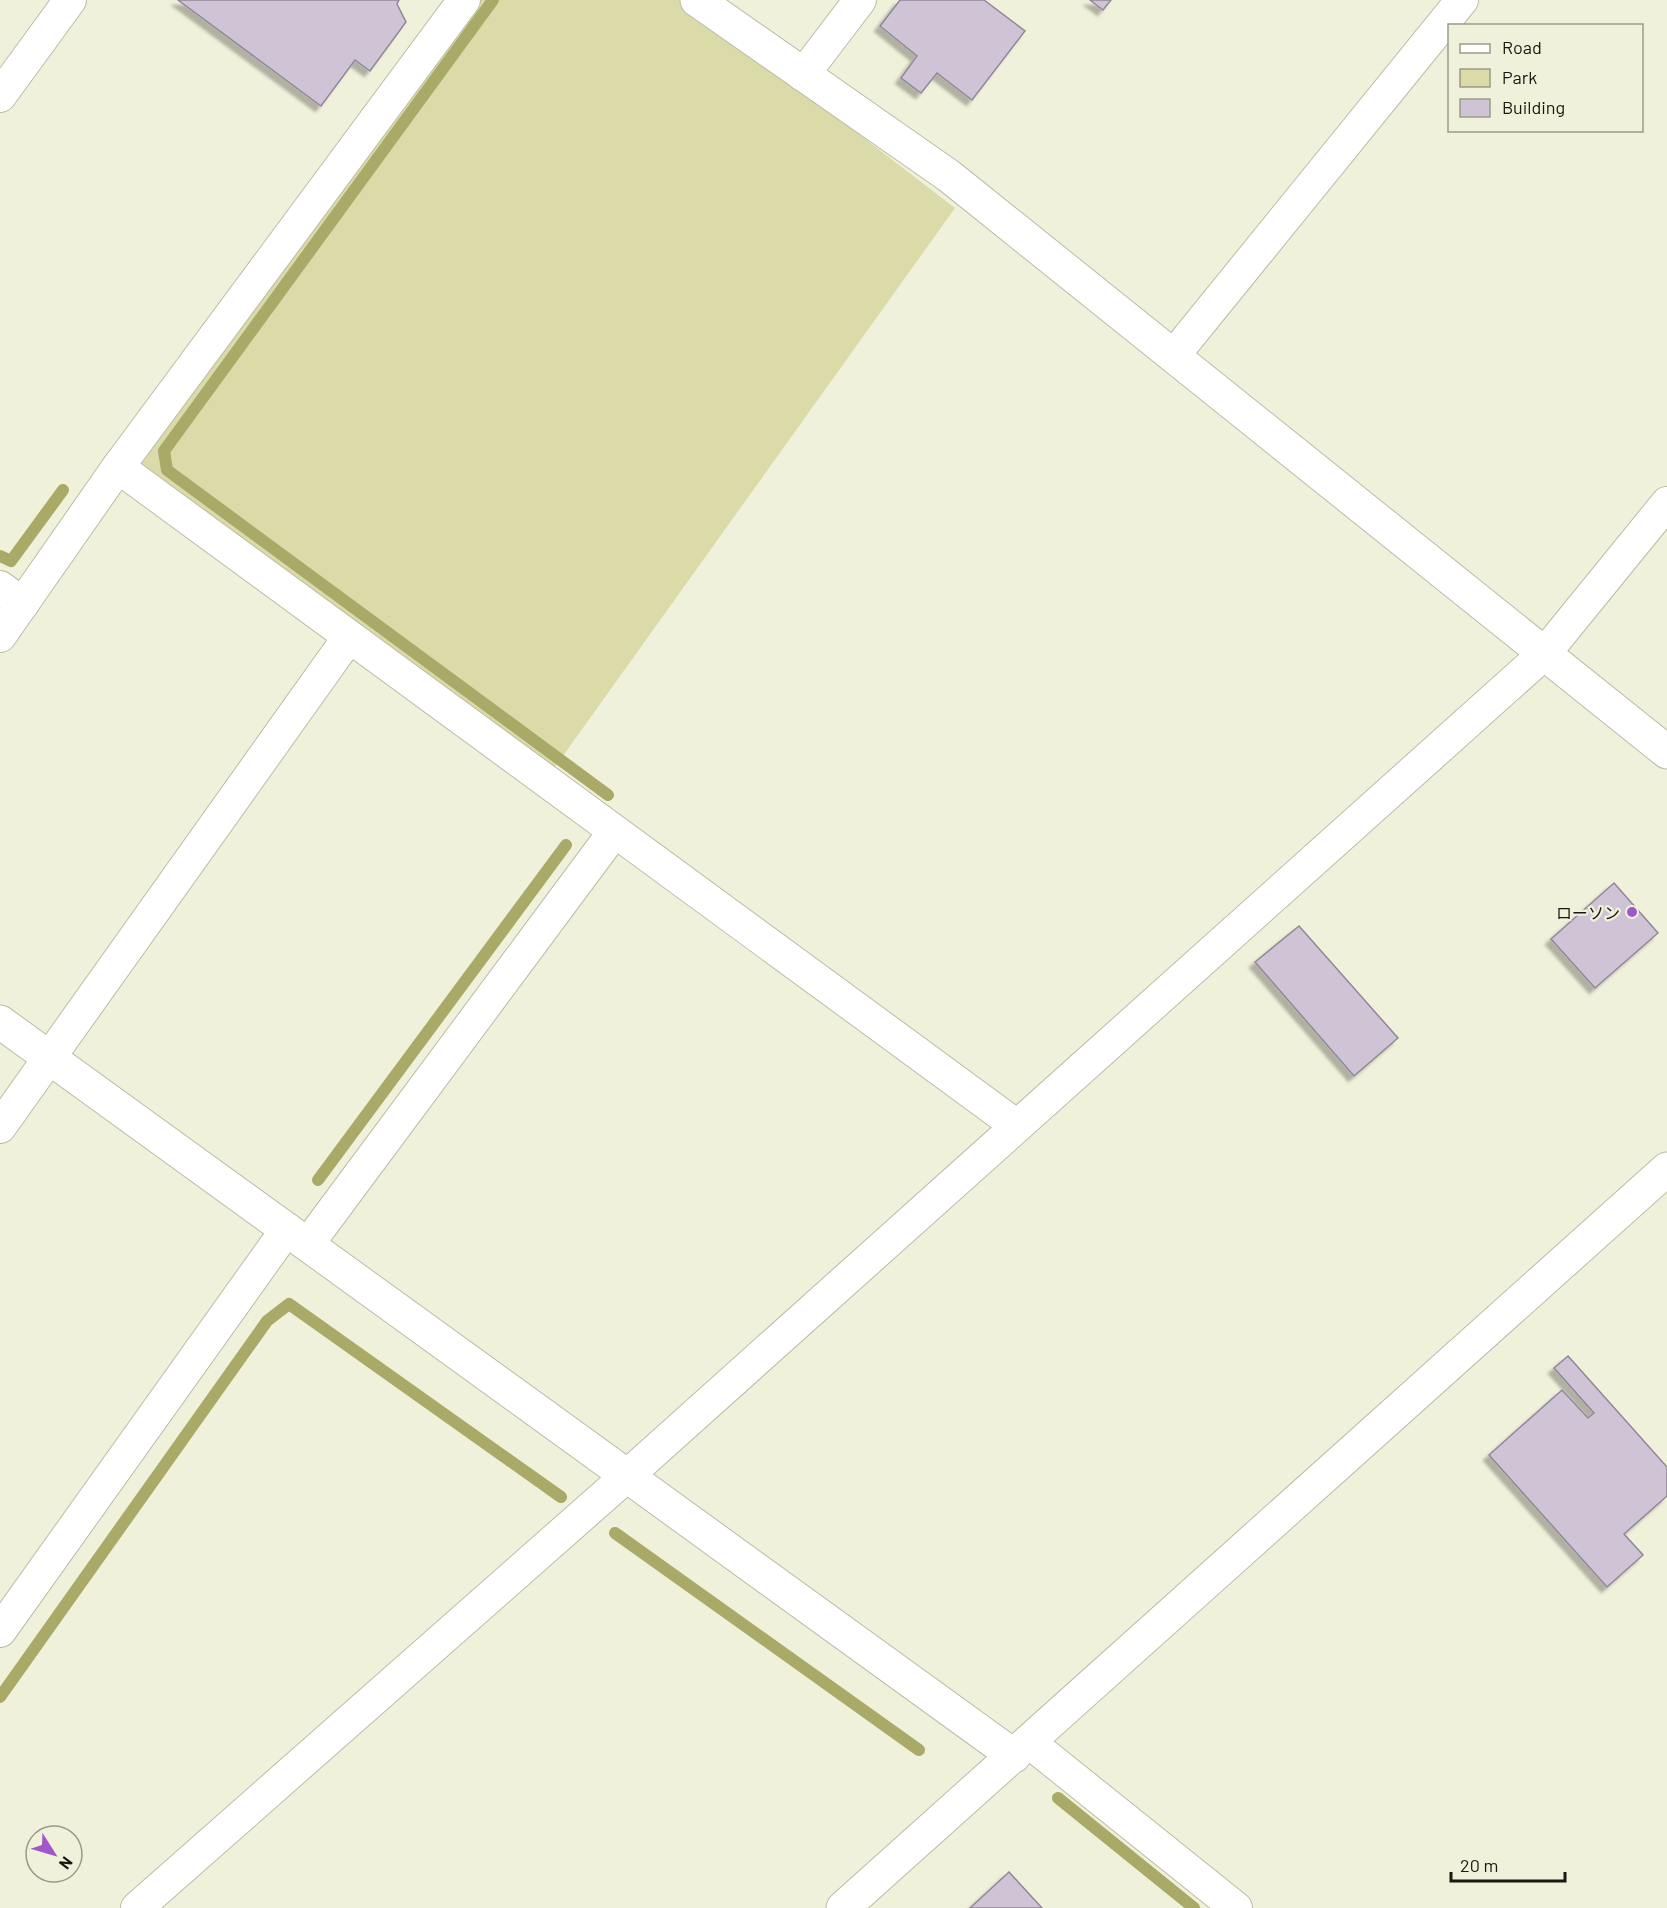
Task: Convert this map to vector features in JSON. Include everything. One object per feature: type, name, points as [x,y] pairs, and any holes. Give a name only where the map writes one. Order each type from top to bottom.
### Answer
[{"type":"street","points":[[0,96],[70,0]]},
{"type":"street","points":[[0,636],[12,595],[118,467],[464,0]]},
{"type":"street","points":[[697,0],[949,176],[1667,752]]},
{"type":"street","points":[[803,75],[860,0]]},
{"type":"street","points":[[1174,355],[1462,0]]},
{"type":"street","points":[[118,467],[1017,1126]]},
{"type":"street","points":[[137,1908],[628,1475],[1545,653],[1667,503]]},
{"type":"street","points":[[0,1127],[349,637]]},
{"type":"street","points":[[0,1631],[297,1236],[614,832]]},
{"type":"street","points":[[0,1022],[628,1475],[1022,1749],[1236,1908]]},
{"type":"street","points":[[843,1908],[1667,1169]]},
{"type":"green space","points":[[464,0],[684,0],[955,208],[545,781],[118,467]]},
{"type":"building","points":[[178,0],[399,0],[397,4],[406,22],[370,71],[355,60],[321,106]]},
{"type":"building","points":[[900,0],[984,0],[1025,31],[972,100],[937,73],[921,93],[901,78],[917,56],[880,26]]},
{"type":"building","points":[[1090,0],[1111,0],[1103,10]]},
{"type":"building","points":[[1614,883],[1658,933],[1595,988],[1551,939]]},
{"type":"building","points":[[1299,926],[1398,1038],[1354,1076],[1255,962]]},
{"type":"building","points":[[1568,1356],[1667,1467],[1667,1496],[1624,1534],[1643,1555],[1607,1587],[1489,1455],[1562,1390],[1588,1418],[1594,1413],[1554,1368]]},
{"type":"building","points":[[1009,1872],[1042,1908],[970,1908]]},
{"type":"waterway","points":[[493,0],[164,451],[167,470],[608,795]]},
{"type":"waterway","points":[[0,556],[11,561],[63,490]]},
{"type":"waterway","points":[[318,1180],[566,845]]},
{"type":"waterway","points":[[0,1697],[267,1321],[289,1304],[561,1497]]},
{"type":"waterway","points":[[615,1533],[919,1750]]},
{"type":"waterway","points":[[1058,1798],[1194,1908]]},
{"type":"place","name":"ローソン","points":[[1632,912]]}]
